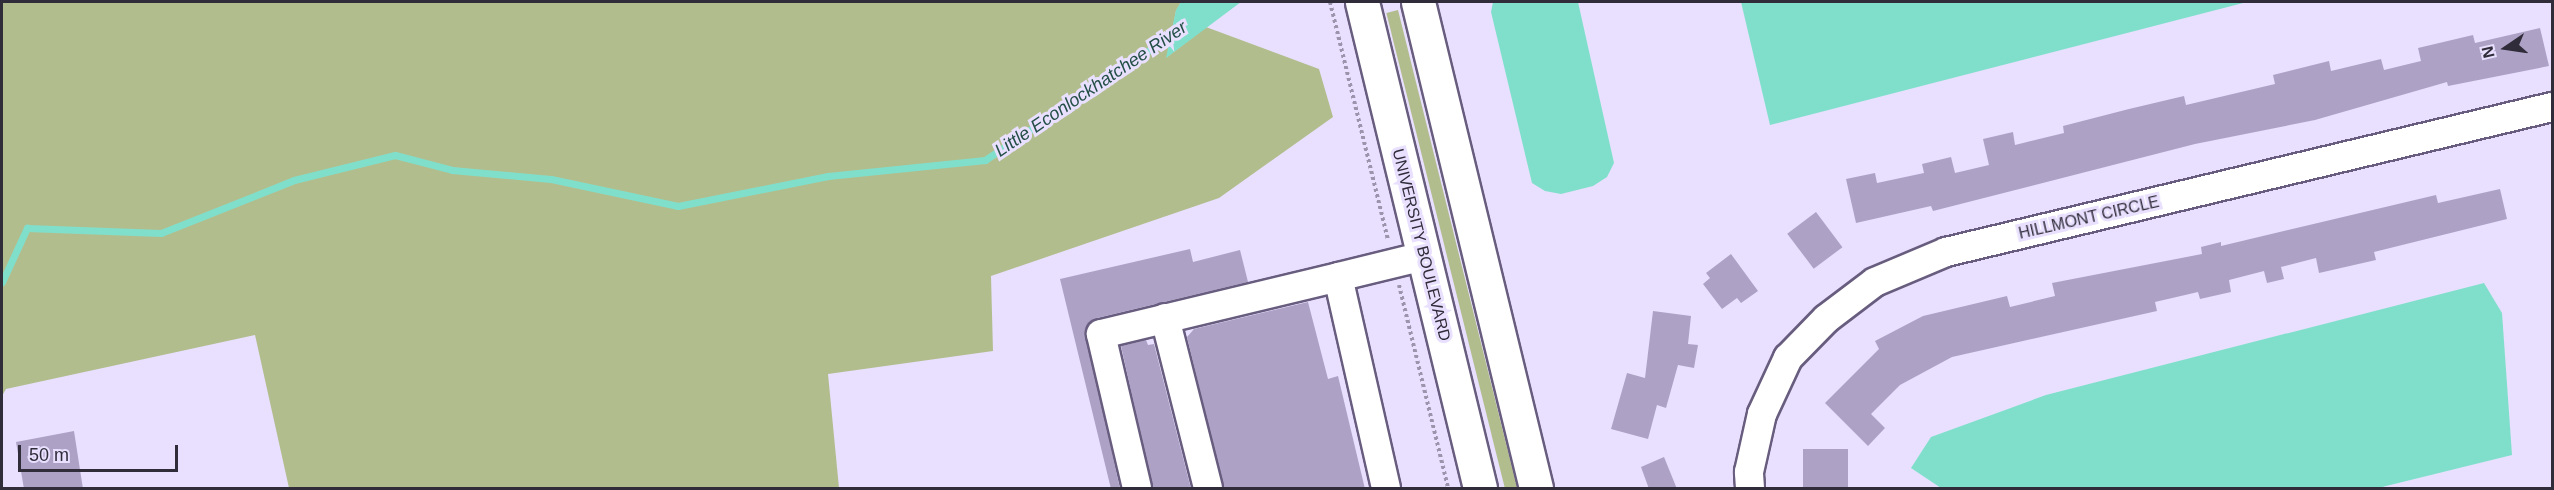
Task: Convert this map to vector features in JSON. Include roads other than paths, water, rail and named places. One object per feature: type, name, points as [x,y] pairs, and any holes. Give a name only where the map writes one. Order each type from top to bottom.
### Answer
[{"type":"main road","points":[[1418,3],[1536,489]]},
{"type":"main road","name":"UNIVERSITY BOULEVARD","points":[[1354,15],[1424,256],[1480,489]]},
{"type":"street","name":"HILLMONT CIRCLE","points":[[1750,489],[1749,472],[1762,414],[1788,358],[1826,319],[1875,282],[1946,252],[2553,107]]},
{"type":"street","points":[[1137,489],[1101,334],[1424,256]]},
{"type":"street","points":[[1338,277],[1386,489]]},
{"type":"street","points":[[1166,318],[1208,489]]},
{"type":"street","points":[[1372,424],[1383,438],[1395,489]]},
{"type":"waterway","name":"Little Econlockhatchee River","points":[[2,282],[27,228],[161,233],[294,180],[395,155],[452,170],[551,179],[678,206],[828,176],[985,160],[1175,33]]}]
